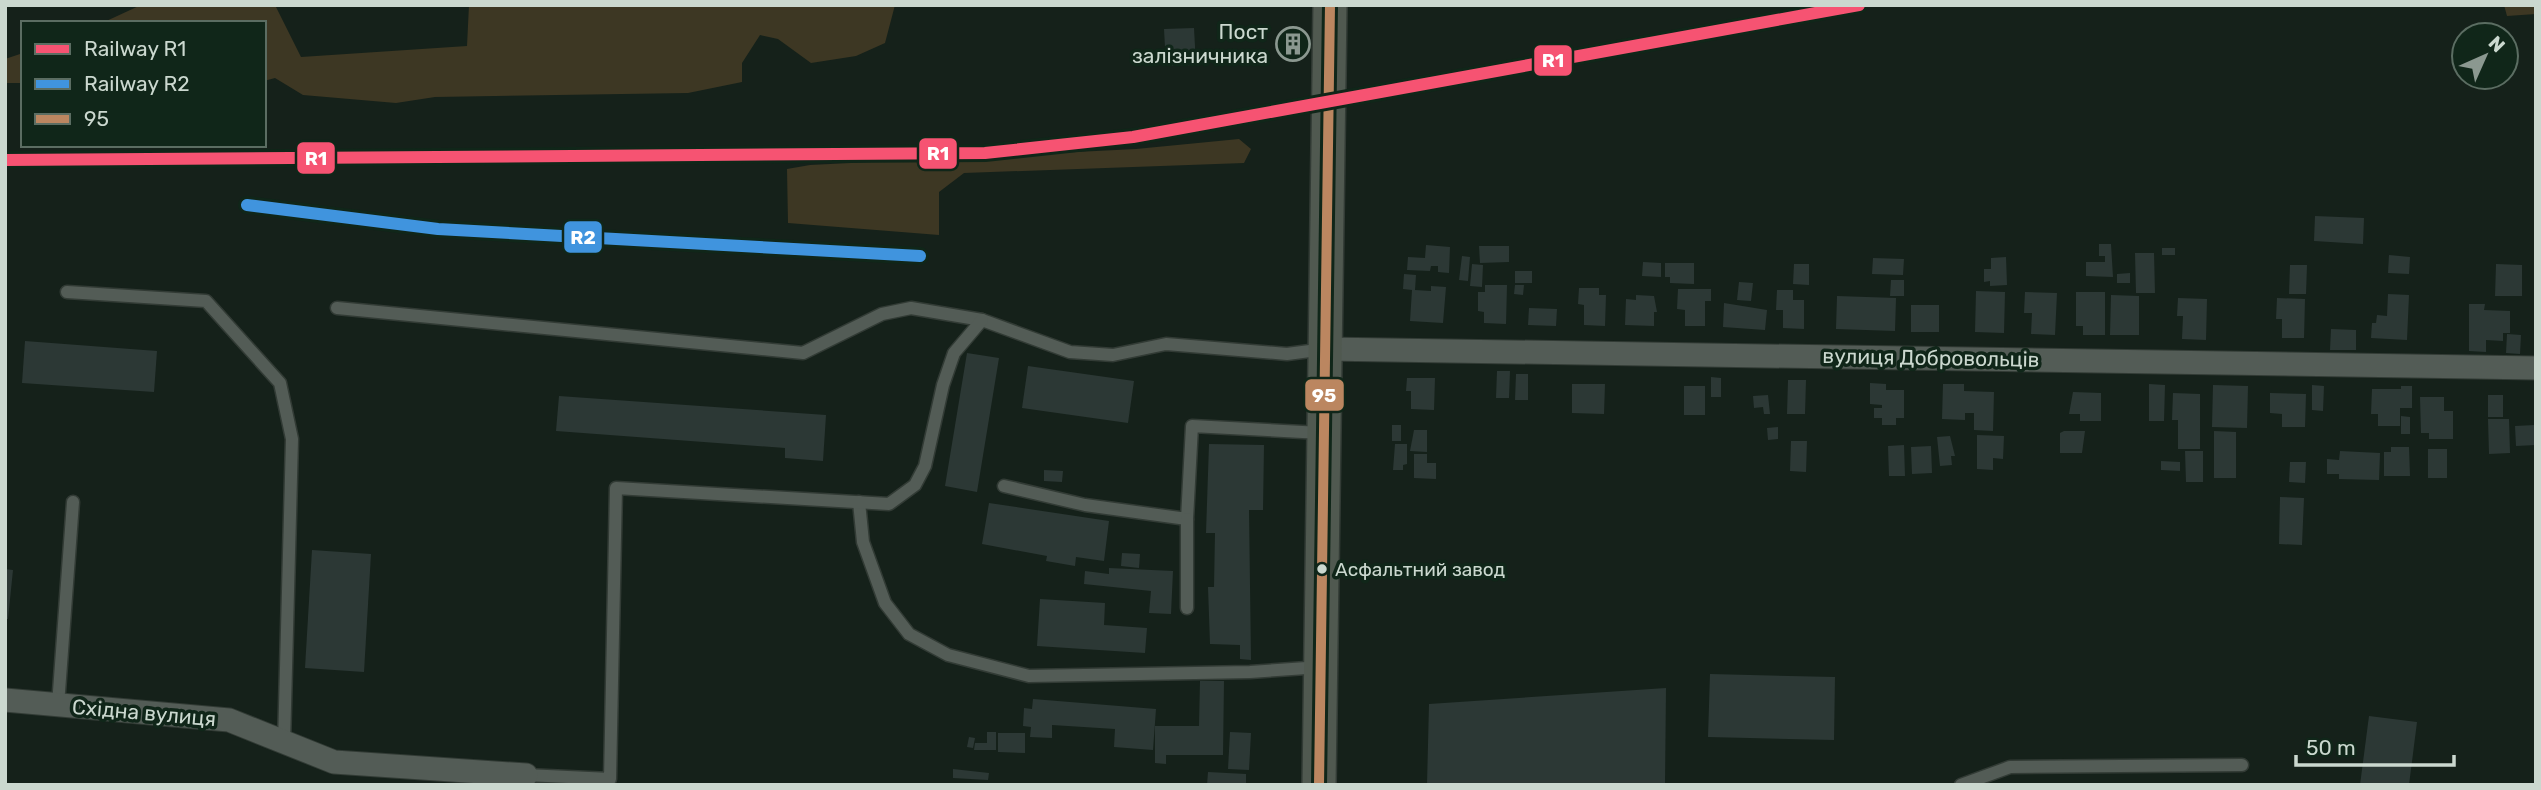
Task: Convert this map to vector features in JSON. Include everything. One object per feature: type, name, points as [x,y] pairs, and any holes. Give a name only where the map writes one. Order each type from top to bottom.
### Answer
[{"type":"main road","points":[[1319,785],[1330,5]]},
{"type":"street","name":"вулиця Добровольців","points":[[1326,349],[2536,368]]},
{"type":"street","name":"Східна вулиця","points":[[5,700],[229,720],[334,762],[526,775]]},
{"type":"lane","points":[[67,292],[206,301],[280,383],[292,439],[284,744]]},
{"type":"lane","points":[[337,308],[803,353],[882,314],[911,308],[982,320],[1070,352],[1113,355],[1166,344],[1287,354],[1326,349]]},
{"type":"lane","points":[[526,775],[610,779],[616,488],[889,504],[915,485],[925,466],[943,384],[954,353],[982,320]]},
{"type":"lane","points":[[1187,608],[1187,519],[1192,426],[1324,433]]},
{"type":"lane","points":[[1003,486],[1085,505],[1187,519]]},
{"type":"lane","points":[[58,705],[73,502]]},
{"type":"lane","points":[[859,502],[863,542],[885,603],[909,634],[948,655],[1029,676],[1251,672],[1321,667]]},
{"type":"lane","points":[[1961,785],[2010,767],[2242,765]]},
{"type":"shaded area","points":[[141,5],[275,5],[301,57],[467,46],[469,5],[895,5],[885,43],[856,56],[811,63],[778,39],[760,35],[742,63],[742,82],[688,93],[435,97],[396,103],[303,95],[275,78],[266,80],[266,21],[106,21]]},
{"type":"shaded area","points":[[2504,5],[2536,5],[2536,14],[2507,16]]},
{"type":"shaded area","points":[[21,54],[21,83],[5,83],[5,59]]},
{"type":"shaded area","points":[[1239,139],[1251,149],[1244,163],[964,173],[939,192],[939,235],[788,223],[787,169],[810,165],[1136,149]]},
{"type":"building","points":[[1194,28],[1196,65],[1166,66],[1164,29]]},
{"type":"building","name":"Пост залізничника","points":[[1285,33],[1302,34],[1301,56],[1284,55]]},
{"type":"building","points":[[2315,216],[2364,218],[2363,244],[2314,241]]},
{"type":"building","points":[[2099,244],[2111,244],[2113,277],[2086,276],[2086,262],[2105,262],[2105,256],[2099,256]]},
{"type":"building","points":[[1426,245],[1450,247],[1449,273],[1438,272],[1438,266],[1431,266],[1430,271],[1407,270],[1408,257],[1425,258]]},
{"type":"building","points":[[1479,246],[1509,246],[1509,262],[1480,263]]},
{"type":"building","points":[[2162,248],[2175,248],[2175,255],[2162,255]]},
{"type":"building","points":[[2135,253],[2154,253],[2155,293],[2136,293]]},
{"type":"building","points":[[2389,255],[2410,257],[2409,274],[2388,273]]},
{"type":"building","points":[[1462,256],[1470,257],[1468,281],[1459,280]]},
{"type":"building","points":[[2006,257],[2007,285],[1990,286],[1990,281],[1984,282],[1984,269],[1991,269],[1991,258]]},
{"type":"building","points":[[1873,258],[1904,259],[1903,275],[1872,274]]},
{"type":"building","points":[[1643,262],[1661,263],[1661,277],[1642,276]]},
{"type":"building","points":[[1665,263],[1694,263],[1694,284],[1670,283],[1670,277],[1665,277]]},
{"type":"building","points":[[1472,264],[1483,265],[1482,287],[1470,286]]},
{"type":"building","points":[[1794,264],[1809,264],[1809,285],[1793,284]]},
{"type":"building","points":[[2496,264],[2522,265],[2522,296],[2495,296]]},
{"type":"building","points":[[2290,265],[2307,265],[2306,294],[2289,294]]},
{"type":"building","points":[[1515,271],[1532,271],[1532,283],[1515,283]]},
{"type":"building","points":[[2130,273],[2130,283],[2117,283],[2117,274]]},
{"type":"building","points":[[1404,274],[1416,275],[1415,290],[1431,291],[1431,286],[1446,287],[1443,323],[1410,321],[1412,290],[1403,289]]},
{"type":"building","points":[[1891,280],[1904,280],[1904,296],[1890,296]]},
{"type":"building","points":[[1739,282],[1753,283],[1751,301],[1737,300]]},
{"type":"building","points":[[1485,285],[1507,285],[1506,324],[1484,323],[1484,312],[1478,311],[1478,292],[1485,292]]},
{"type":"building","points":[[1515,285],[1524,285],[1523,295],[1514,294]]},
{"type":"building","points":[[1579,288],[1599,288],[1599,295],[1606,295],[1605,326],[1584,325],[1584,305],[1578,304]]},
{"type":"building","points":[[1678,289],[1711,289],[1711,301],[1705,301],[1705,326],[1685,326],[1685,310],[1677,309]]},
{"type":"building","points":[[1777,290],[1793,290],[1793,300],[1804,300],[1804,329],[1783,328],[1783,310],[1776,310]]},
{"type":"building","points":[[1976,291],[2005,292],[2004,333],[1975,332]]},
{"type":"building","points":[[2025,292],[2057,293],[2055,335],[2031,334],[2032,313],[2024,313]]},
{"type":"building","points":[[2076,292],[2105,292],[2105,335],[2083,335],[2083,326],[2076,326]]},
{"type":"building","points":[[2388,294],[2409,295],[2407,340],[2371,338],[2372,323],[2376,323],[2377,315],[2387,316]]},
{"type":"building","points":[[1636,295],[1654,296],[1657,312],[1654,312],[1654,326],[1625,325],[1626,299],[1636,300]]},
{"type":"building","points":[[2111,295],[2139,296],[2139,335],[2110,335]]},
{"type":"building","points":[[1837,296],[1896,298],[1895,331],[1836,329]]},
{"type":"building","points":[[2178,298],[2207,299],[2206,340],[2182,339],[2183,316],[2177,316]]},
{"type":"building","points":[[2277,298],[2305,299],[2304,338],[2282,338],[2282,319],[2276,319]]},
{"type":"building","points":[[1724,303],[1767,310],[1765,330],[1723,327]]},
{"type":"building","points":[[2469,304],[2485,304],[2484,310],[2510,311],[2510,333],[2503,333],[2503,341],[2486,340],[2486,352],[2469,351]]},
{"type":"building","points":[[1911,305],[1939,305],[1939,332],[1911,332]]},
{"type":"building","points":[[1529,308],[1557,309],[1556,326],[1528,325]]},
{"type":"building","points":[[2331,329],[2356,330],[2356,350],[2330,350]]},
{"type":"building","points":[[2507,334],[2521,335],[2520,354],[2506,353]]},
{"type":"building","points":[[25,341],[157,351],[154,392],[22,383]]},
{"type":"building","points":[[967,353],[999,358],[977,492],[945,486]]},
{"type":"building","points":[[1028,366],[1134,381],[1128,423],[1022,408]]},
{"type":"building","points":[[1497,371],[1510,371],[1509,398],[1496,398]]},
{"type":"building","points":[[1516,374],[1528,374],[1528,400],[1515,400]]},
{"type":"building","points":[[1711,377],[1721,378],[1721,397],[1711,397]]},
{"type":"building","points":[[1407,378],[1435,378],[1434,410],[1411,409],[1411,391],[1406,391]]},
{"type":"building","points":[[1788,380],[1806,380],[1805,414],[1787,414]]},
{"type":"building","points":[[1870,383],[1886,384],[1886,390],[1904,390],[1904,418],[1896,418],[1896,425],[1882,425],[1882,418],[1874,418],[1874,408],[1882,408],[1882,405],[1870,404]]},
{"type":"building","points":[[1572,384],[1605,384],[1604,414],[1572,413]]},
{"type":"building","points":[[1943,384],[1964,384],[1964,391],[1994,392],[1993,431],[1974,430],[1974,413],[1965,413],[1965,420],[1942,419]]},
{"type":"building","points":[[2149,384],[2165,385],[2164,421],[2149,421]]},
{"type":"building","points":[[2213,385],[2248,386],[2247,428],[2212,427]]},
{"type":"building","points":[[2312,385],[2324,386],[2323,411],[2312,410]]},
{"type":"building","points":[[1684,386],[1705,386],[1705,415],[1684,415]]},
{"type":"building","points":[[2401,386],[2412,386],[2412,408],[2400,408],[2400,426],[2378,426],[2378,414],[2371,414],[2372,389],[2401,389]]},
{"type":"building","points":[[2073,392],[2101,393],[2101,421],[2080,421],[2080,414],[2069,414]]},
{"type":"building","points":[[2173,393],[2200,394],[2200,449],[2178,449],[2178,420],[2172,420]]},
{"type":"building","points":[[2270,393],[2306,394],[2305,427],[2282,427],[2282,414],[2270,413]]},
{"type":"building","points":[[1768,395],[1770,414],[1764,414],[1763,407],[1754,408],[1753,396]]},
{"type":"building","points":[[2488,395],[2503,395],[2503,417],[2488,417]]},
{"type":"building","points":[[559,396],[826,415],[823,461],[785,458],[785,448],[556,431]]},
{"type":"building","points":[[2420,397],[2444,397],[2444,411],[2453,411],[2453,439],[2429,439],[2429,433],[2421,433]]},
{"type":"building","points":[[2401,416],[2410,417],[2410,434],[2401,434]]},
{"type":"building","points":[[2488,419],[2509,419],[2510,453],[2489,454]]},
{"type":"building","points":[[1392,425],[1401,425],[1401,441],[1392,441]]},
{"type":"building","points":[[2535,425],[2536,445],[2516,446],[2515,426]]},
{"type":"building","points":[[1778,427],[1778,439],[1768,440],[1767,428]]},
{"type":"building","points":[[1414,430],[1427,430],[1427,452],[1410,451]]},
{"type":"building","points":[[2085,431],[2082,453],[2060,453],[2060,433]]},
{"type":"building","points":[[2214,431],[2236,432],[2236,478],[2214,478]]},
{"type":"building","points":[[1977,435],[2004,436],[2003,459],[1993,458],[1993,470],[1977,469]]},
{"type":"building","points":[[1950,436],[1955,456],[1951,456],[1952,465],[1940,466],[1937,437]]},
{"type":"building","points":[[1791,441],[1807,441],[1806,472],[1790,471]]},
{"type":"building","points":[[1209,444],[1264,445],[1263,510],[1249,510],[1251,660],[1240,659],[1240,645],[1210,644],[1208,587],[1214,587],[1215,533],[1206,533]]},
{"type":"building","points":[[1395,444],[1407,444],[1407,464],[1403,465],[1403,470],[1393,470]]},
{"type":"building","points":[[1904,445],[1905,476],[1889,476],[1888,446]]},
{"type":"building","points":[[1931,446],[1932,473],[1912,474],[1911,447]]},
{"type":"building","points":[[2391,447],[2409,447],[2410,476],[2384,476],[2384,452],[2391,452]]},
{"type":"building","points":[[2428,449],[2447,449],[2447,478],[2428,478]]},
{"type":"building","points":[[2185,451],[2203,451],[2203,482],[2186,482]]},
{"type":"building","points":[[2340,451],[2380,453],[2379,480],[2339,479],[2339,474],[2327,474],[2327,459],[2339,460]]},
{"type":"building","points":[[1414,454],[1427,454],[1427,463],[1436,463],[1436,479],[1414,478]]},
{"type":"building","points":[[2161,461],[2180,462],[2180,471],[2161,470]]},
{"type":"building","points":[[2290,462],[2306,462],[2305,483],[2289,482]]},
{"type":"building","points":[[1044,470],[1063,471],[1062,482],[1044,481]]},
{"type":"building","points":[[2280,497],[2304,498],[2302,545],[2279,544]]},
{"type":"building","points":[[989,503],[1109,521],[1104,561],[1076,557],[1075,566],[1046,561],[1047,556],[982,544]]},
{"type":"building","points":[[312,550],[371,554],[364,672],[305,668]]},
{"type":"building","points":[[1122,553],[1140,554],[1139,568],[1121,566]]},
{"type":"building","points":[[1109,568],[1173,571],[1171,614],[1149,613],[1151,591],[1084,584],[1085,571],[1109,574]]},
{"type":"building","points":[[5,569],[13,570],[8,619],[5,619]]},
{"type":"building","points":[[1040,599],[1105,603],[1104,625],[1147,628],[1145,653],[1037,646]]},
{"type":"building","points":[[1710,674],[1835,677],[1834,740],[1708,737]]},
{"type":"building","points":[[1200,681],[1224,681],[1223,755],[1166,755],[1166,764],[1155,763],[1155,726],[1199,726]]},
{"type":"building","points":[[1666,688],[1665,785],[1427,785],[1429,704]]},
{"type":"building","points":[[1033,699],[1156,709],[1153,750],[1114,747],[1115,729],[1052,725],[1052,738],[1030,737],[1031,727],[1023,726],[1024,708],[1032,709]]},
{"type":"building","points":[[2369,716],[2417,722],[2409,785],[2360,785]]},
{"type":"building","points":[[987,732],[996,732],[996,750],[974,750],[975,743],[987,743]]},
{"type":"building","points":[[1230,732],[1251,733],[1249,770],[1228,769]]},
{"type":"building","points":[[998,733],[1025,733],[1025,753],[998,752]]},
{"type":"building","points":[[969,737],[975,738],[973,748],[967,747]]},
{"type":"building","points":[[953,769],[989,773],[988,780],[953,778]]},
{"type":"building","points":[[1208,772],[1246,774],[1246,785],[1207,785]]},
{"type":"rail line","name":"R1","points":[[5,160],[985,153],[1133,137],[1859,5]]},
{"type":"rail line","name":"R2","points":[[247,205],[438,229],[920,256]]},
{"type":"transit line","name":"95","points":[[1319,785],[1330,5]]},
{"type":"place","name":"Пост залізничника","points":[[1293,44]]},
{"type":"place","name":"Асфальтний завод","points":[[1322,569]]}]
